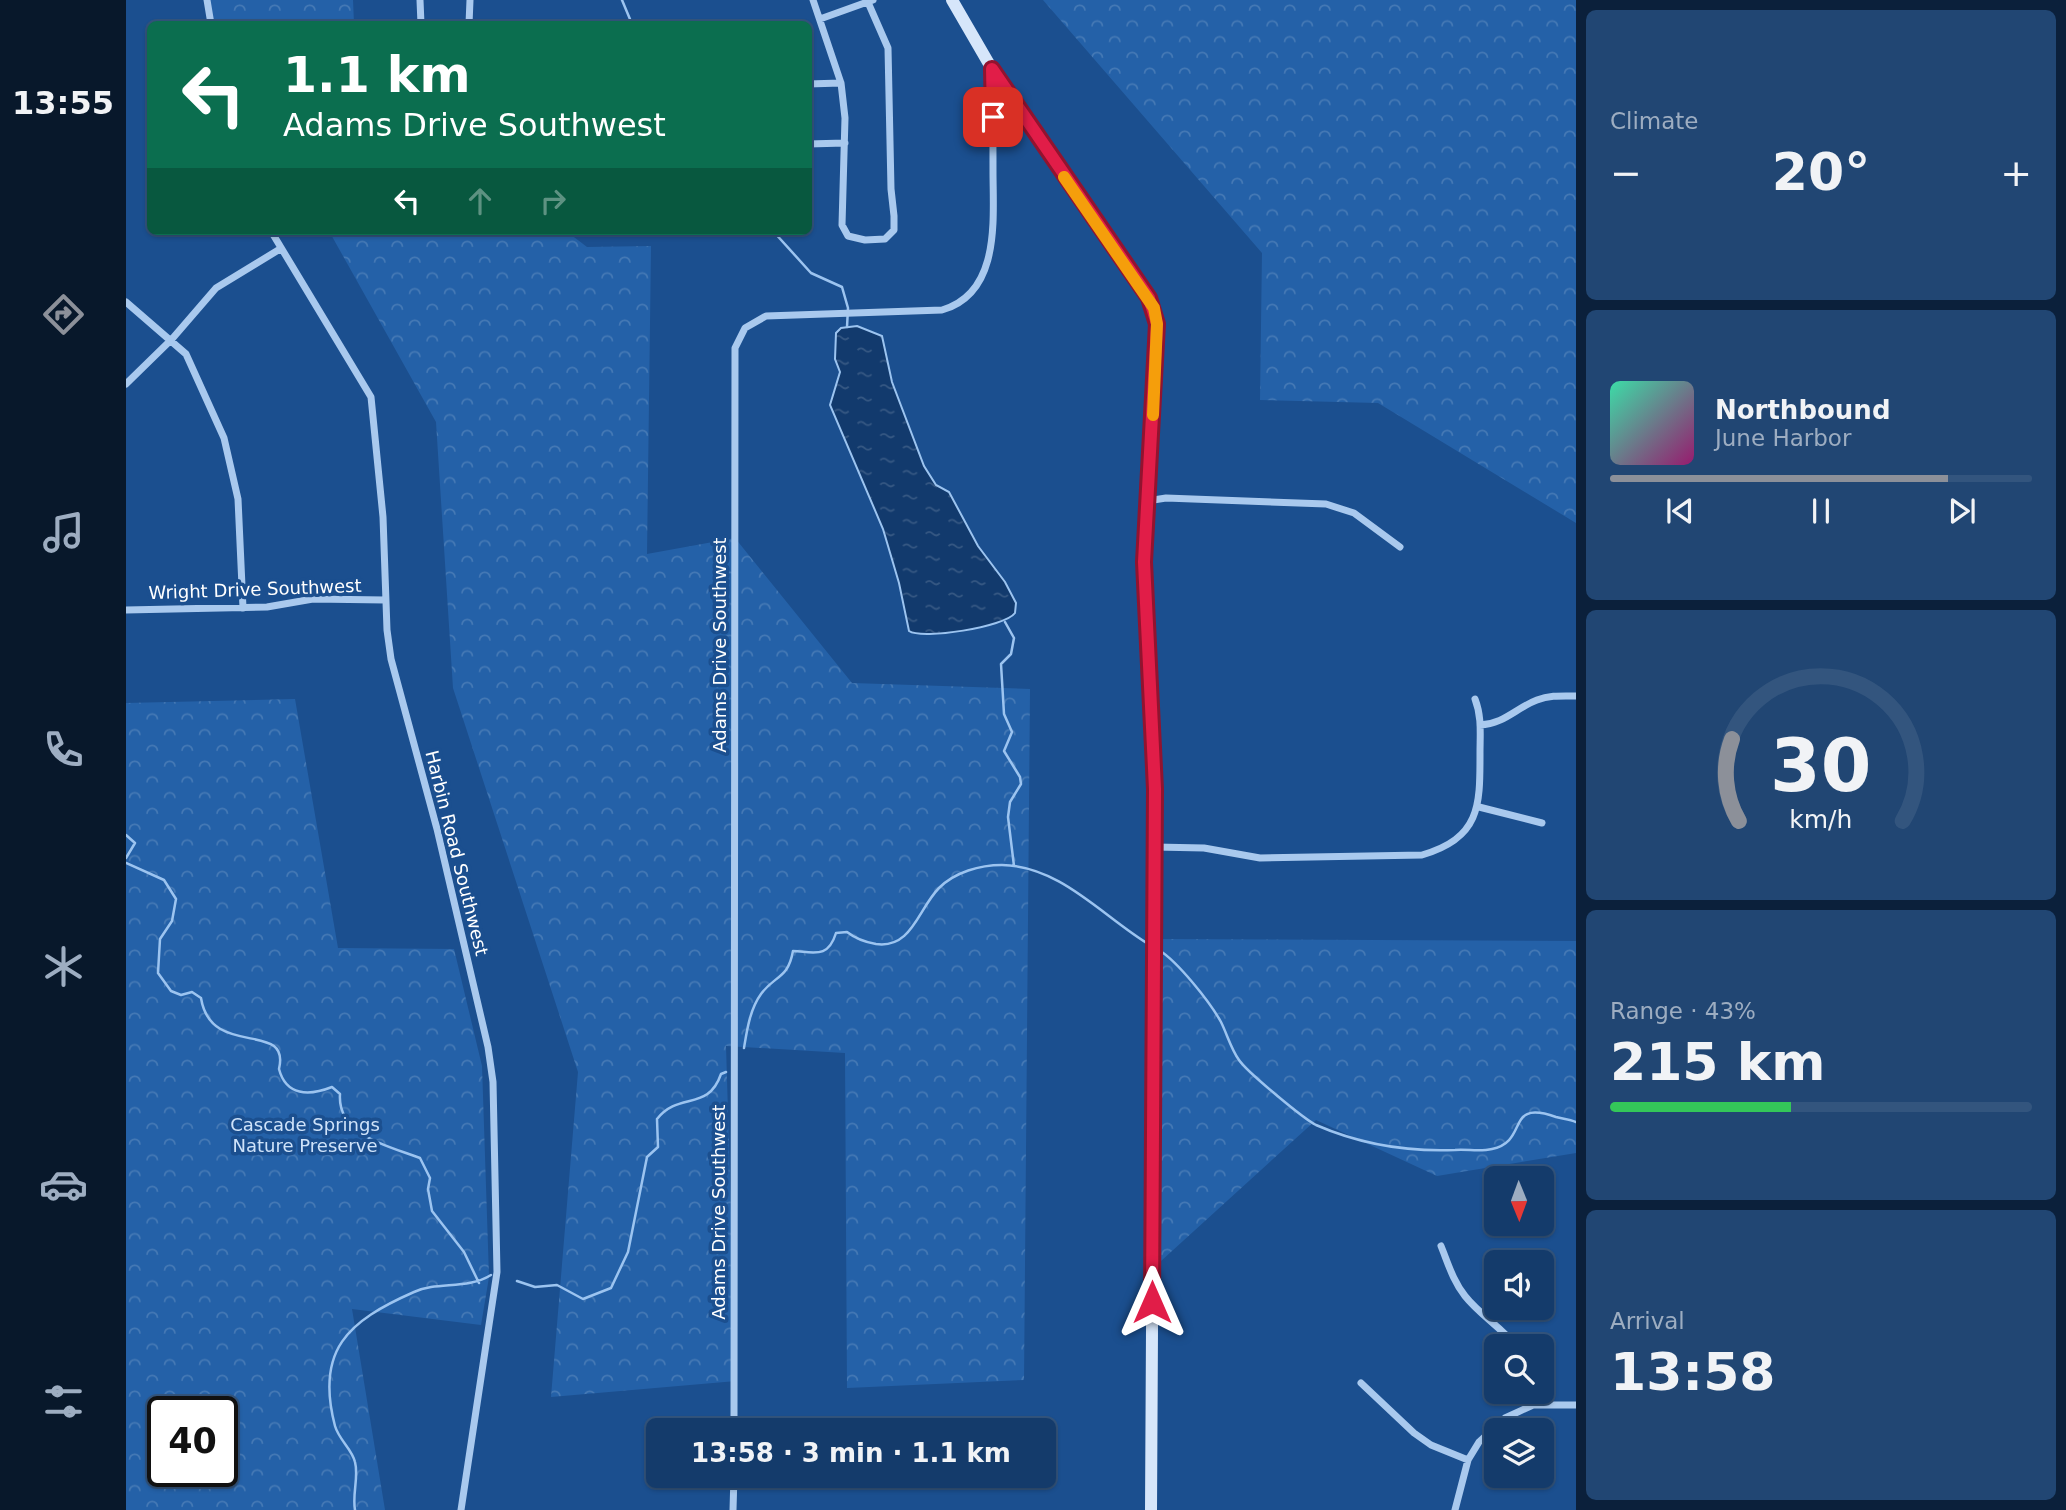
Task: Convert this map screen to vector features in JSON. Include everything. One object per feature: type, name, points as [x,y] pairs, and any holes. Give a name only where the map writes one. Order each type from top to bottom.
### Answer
[{"type":"street","points":[[207,0],[210,21]]},
{"type":"street","points":[[420,0],[421,21]]},
{"type":"street","points":[[469,21],[470,0]]},
{"type":"street","points":[[813,0],[841,83],[845,143],[842,225],[848,236],[865,240],[886,239],[894,230],[888,48],[867,0]]},
{"type":"street","points":[[820,19],[873,0]]},
{"type":"street","points":[[952,0],[992,69],[1154,308],[1157,324],[1144,614],[1155,773],[1151,1510]]},
{"type":"street","name":"Adams Drive Southwest","points":[[734,1418],[735,348],[745,328],[766,316],[942,310],[956,306],[968,298],[985,269],[993,238],[992,69]]},
{"type":"street","points":[[812,84],[841,83]]},
{"type":"street","points":[[812,144],[845,143]]},
{"type":"street","name":"Harbin Road Southwest","points":[[273,235],[371,397],[383,517],[385,600],[391,659],[437,828],[488,1047],[493,1082],[497,1272],[461,1510]]},
{"type":"street","points":[[126,384],[172,339],[216,288],[280,249]]},
{"type":"street","points":[[126,302],[172,339],[196,370],[232,463],[238,499],[243,608]]},
{"type":"street","points":[[1147,501],[1166,498],[1326,504],[1354,513],[1374,524],[1400,547]]},
{"type":"street","name":"Wright Drive Southwest","points":[[126,610],[243,608],[313,599],[385,600]]},
{"type":"street","points":[[1480,725],[1502,722],[1543,698],[1576,696]]},
{"type":"street","points":[[1155,847],[1204,848],[1260,858],[1423,855],[1441,849],[1458,838],[1479,807],[1480,725],[1475,699]]},
{"type":"street","points":[[1479,807],[1542,823]]},
{"type":"street","points":[[1441,1246],[1455,1281],[1465,1296],[1507,1334]]},
{"type":"street","points":[[1361,1383],[1414,1433],[1431,1445],[1468,1460]]},
{"type":"street","points":[[1455,1510],[1468,1460],[1479,1442],[1505,1418],[1534,1405],[1576,1405]]},
{"type":"street","points":[[733,1510],[734,1488]]},
{"type":"green space","points":[[206,0],[353,0],[354,21],[210,21]]},
{"type":"green space","points":[[1043,0],[1576,0],[1576,523],[1378,403],[1260,400],[1262,253]]},
{"type":"green space","points":[[331,235],[571,235],[587,247],[651,246],[647,554],[735,538],[852,683],[1030,689],[1024,1380],[847,1388],[845,1053],[726,1046],[736,1381],[551,1397],[578,1072],[453,688],[436,422]]},
{"type":"green space","name":"Cascade Springs Nature Preserve","points":[[295,699],[338,948],[454,949],[482,1066],[489,1277],[481,1325],[352,1309],[385,1510],[126,1510],[126,703]]},
{"type":"green space","points":[[1148,939],[1576,941],[1576,1153],[1484,1166],[1484,1168],[1437,1176],[1316,1120],[1161,1261],[1149,1152]]},
{"type":"water","points":[[857,326],[882,336],[892,382],[924,466],[936,485],[949,492],[978,546],[1005,582],[1016,603],[1015,613],[1008,618],[963,631],[930,634],[909,631],[899,583],[883,529],[830,405],[840,372],[835,359],[836,333],[841,328]]},
{"type":"waterway","points":[[622,0],[631,21]]},
{"type":"waterway","points":[[777,235],[811,273],[842,287],[848,308],[847,327]]},
{"type":"waterway","points":[[1005,622],[1014,638],[1011,654],[1001,664],[1004,714],[1012,732],[1004,751],[1020,777],[1021,784],[1010,802],[1008,817],[1014,866]]},
{"type":"waterway","points":[[126,835],[135,843],[126,858]]},
{"type":"waterway","points":[[126,863],[164,880],[176,899],[172,921],[160,939],[158,973],[171,991],[181,995],[192,992],[201,998],[208,1017],[219,1028],[233,1035],[273,1046],[280,1054],[279,1069],[282,1078],[293,1089],[315,1092],[332,1087],[340,1094],[341,1108],[356,1130],[380,1144],[420,1158],[430,1178],[428,1189],[432,1211],[464,1252],[479,1283]]},
{"type":"waterway","points":[[744,1048],[757,1000],[788,967],[793,951],[814,953],[824,950],[829,947],[836,933],[847,932],[860,940],[876,944],[888,944],[898,940],[913,926],[945,882],[977,868],[1002,865],[1043,874],[1062,883],[1150,945]]},
{"type":"waterway","points":[[1159,950],[1184,973],[1209,1004],[1244,1066],[1276,1095],[1316,1125],[1350,1138],[1384,1146],[1419,1150],[1478,1150],[1504,1145],[1523,1117],[1529,1113],[1576,1122]]},
{"type":"waterway","points":[[517,1281],[535,1287],[557,1285],[583,1299],[611,1288],[628,1252],[647,1157],[658,1147],[657,1119],[674,1106],[709,1093],[721,1074],[726,1072]]},
{"type":"waterway","points":[[355,1510],[355,1462],[337,1431],[330,1400],[330,1377],[334,1358],[342,1341],[371,1314],[414,1292],[482,1280],[491,1275]]},
{"type":"slow traffic","points":[[1064,177],[1154,308],[1157,324],[1153,415]]},
{"type":"route","points":[[993,117],[992,69],[1149,298],[1157,324],[1144,562],[1144,614],[1155,773],[1152,1302]]}]
